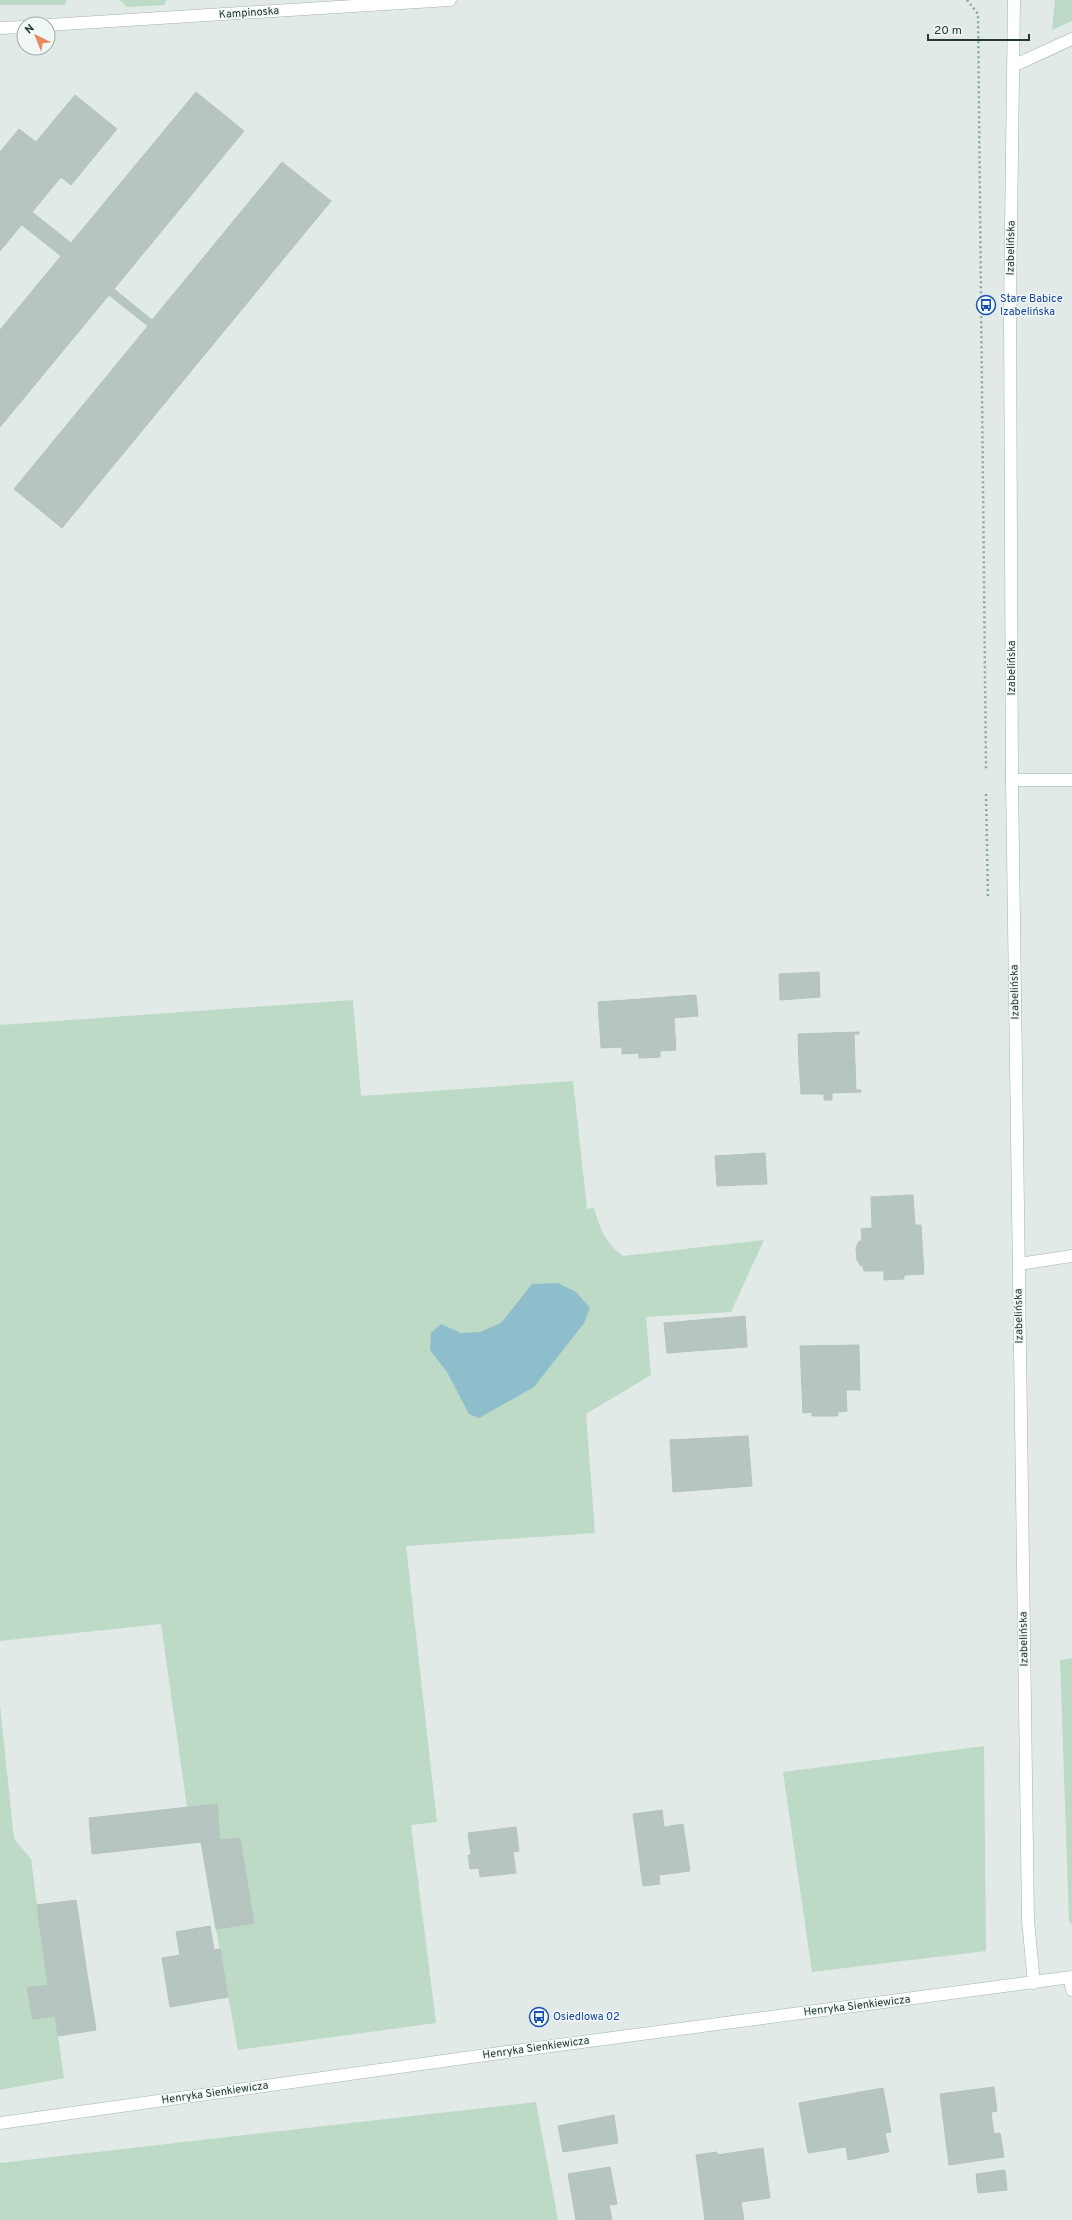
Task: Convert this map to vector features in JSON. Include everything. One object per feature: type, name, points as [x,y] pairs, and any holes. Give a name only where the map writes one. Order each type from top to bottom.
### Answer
[{"type":"street","name":"Kampinoska","points":[[56,25],[450,0]]},
{"type":"street","name":"Izabelińska","points":[[1014,0],[1015,65],[1010,306],[1012,780],[1028,1920],[1034,1983]]},
{"type":"street","points":[[0,28],[16,27]]},
{"type":"street","points":[[1015,65],[1072,39]]},
{"type":"street","points":[[1012,780],[1072,780]]},
{"type":"street","points":[[1019,1264],[1072,1256]]},
{"type":"street","points":[[1071,1978],[1072,1990]]},
{"type":"street","name":"Henryka Sienkiewicza","points":[[0,2123],[529,2049],[1071,1978]]},
{"type":"green space","points":[[0,0],[67,0],[65,5],[0,5]]},
{"type":"green space","points":[[120,0],[167,0],[164,5],[127,7]]},
{"type":"green space","points":[[1055,0],[1072,0],[1072,21],[1052,30]]},
{"type":"green space","points":[[353,1000],[361,1096],[573,1081],[587,1209],[594,1208],[607,1240],[623,1256],[764,1240],[731,1312],[646,1317],[651,1375],[586,1414],[595,1533],[406,1546],[437,1822],[411,1825],[436,2023],[238,2050],[216,1929],[254,1922],[240,1838],[220,1840],[217,1804],[187,1807],[161,1624],[0,1641],[0,1025]]},
{"type":"green space","points":[[1072,1658],[1072,1925],[1069,1921],[1060,1660]]},
{"type":"green space","points":[[0,1705],[14,1839],[31,1859],[48,1986],[27,1989],[33,2019],[55,2016],[64,2078],[0,2090]]},
{"type":"green space","points":[[984,1746],[986,1951],[812,1972],[783,1772]]},
{"type":"green space","points":[[536,2102],[558,2220],[0,2220],[0,2163]]},
{"type":"water","points":[[558,1283],[576,1292],[590,1308],[584,1323],[534,1387],[479,1418],[469,1414],[447,1372],[430,1350],[431,1333],[441,1324],[461,1333],[480,1332],[501,1323],[532,1284]]},
{"type":"building","points":[[196,92],[244,131],[114,289],[152,320],[282,162],[331,201],[62,528],[14,489],[148,326],[109,295],[0,427],[0,330],[61,256],[22,225],[32,212],[71,243]]},
{"type":"building","points":[[75,95],[117,129],[71,185],[61,177],[0,251],[0,152],[19,129],[36,142]]},
{"type":"building","points":[[819,972],[820,997],[780,1000],[779,974]]},
{"type":"building","points":[[696,995],[698,1016],[674,1018],[676,1050],[660,1051],[660,1057],[639,1058],[639,1053],[622,1054],[622,1047],[601,1048],[598,1002]]},
{"type":"building","points":[[859,1032],[859,1034],[854,1034],[855,1062],[799,1064],[798,1034]]},
{"type":"building","points":[[855,1062],[856,1090],[861,1090],[861,1092],[832,1093],[832,1100],[824,1100],[824,1094],[801,1094],[799,1064]]},
{"type":"building","points":[[765,1153],[767,1184],[717,1186],[715,1156]]},
{"type":"building","points":[[913,1195],[915,1225],[921,1225],[924,1274],[904,1275],[904,1279],[884,1280],[884,1271],[864,1271],[863,1266],[861,1266],[857,1260],[856,1248],[859,1241],[862,1241],[861,1229],[872,1228],[871,1197]]},
{"type":"building","points":[[745,1316],[747,1347],[667,1353],[664,1323]]},
{"type":"building","points":[[859,1345],[860,1390],[846,1390],[847,1411],[838,1412],[838,1416],[812,1416],[812,1412],[803,1413],[800,1346]]},
{"type":"building","points":[[748,1436],[752,1486],[673,1492],[670,1440]]},
{"type":"building","points":[[217,1804],[220,1840],[92,1854],[89,1818]]},
{"type":"building","points":[[662,1810],[664,1827],[683,1824],[690,1871],[659,1875],[660,1884],[643,1886],[633,1814]]},
{"type":"building","points":[[516,1827],[519,1851],[513,1852],[516,1873],[480,1877],[479,1868],[470,1869],[468,1855],[471,1855],[468,1833]]},
{"type":"building","points":[[240,1838],[254,1923],[216,1929],[201,1842]]},
{"type":"building","points":[[76,1900],[88,1980],[48,1986],[37,1905]]},
{"type":"building","points":[[210,1926],[214,1950],[220,1949],[228,1997],[170,2007],[162,1958],[180,1955],[176,1932]]},
{"type":"building","points":[[88,1980],[96,2030],[58,2036],[55,2016],[33,2019],[27,1988]]},
{"type":"building","points":[[994,2087],[997,2111],[991,2112],[994,2134],[1000,2133],[1004,2157],[949,2165],[940,2094]]},
{"type":"building","points":[[883,2088],[891,2132],[885,2133],[889,2152],[848,2160],[846,2147],[808,2153],[799,2103]]},
{"type":"building","points":[[614,2115],[618,2143],[563,2152],[558,2126]]},
{"type":"building","points":[[763,2148],[770,2198],[741,2202],[744,2220],[705,2220],[696,2155],[717,2152],[717,2155]]},
{"type":"building","points":[[610,2167],[617,2204],[609,2205],[612,2220],[576,2220],[568,2174]]},
{"type":"building","points":[[1005,2170],[1007,2190],[978,2193],[976,2174]]},
{"type":"place","name":"Stare Babice Izabelińska","points":[[986,305]]},
{"type":"place","name":"Osiedlowa 02","points":[[539,2017]]}]
